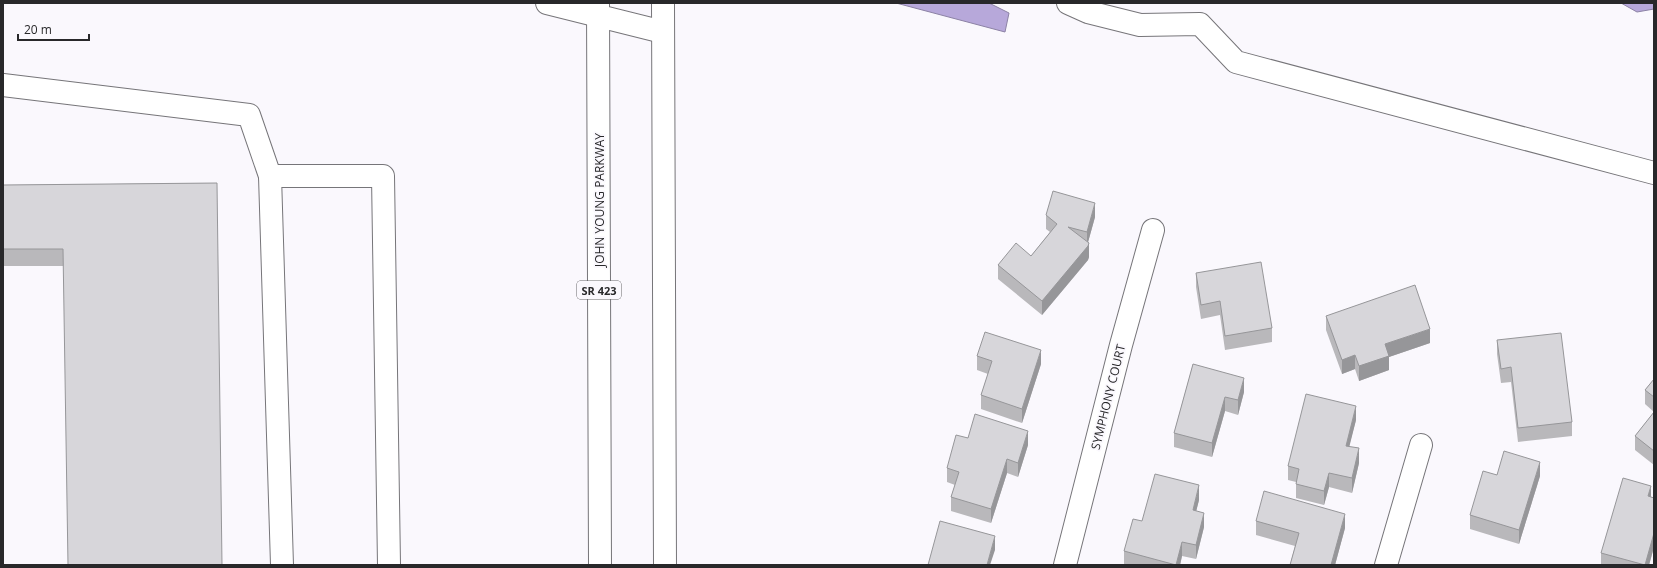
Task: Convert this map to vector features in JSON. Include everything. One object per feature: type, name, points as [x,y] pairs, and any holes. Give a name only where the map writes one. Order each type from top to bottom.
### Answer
[{"type":"main road","points":[[547,3],[598,10],[663,32]]},
{"type":"main road","points":[[663,3],[665,565]]},
{"type":"main road","points":[[1068,3],[1088,12],[1140,25],[1200,24],[1236,62],[1654,173]]},
{"type":"main road","name":"JOHN YOUNG PARKWAY","points":[[598,10],[600,565]]},
{"type":"main road","points":[[3,85],[249,115],[270,176],[282,565]]},
{"type":"main road","points":[[270,176],[383,176],[389,565]]},
{"type":"main road","name":"SYMPHONY COURT","points":[[1065,565],[1120,345],[1153,230]]},
{"type":"main road","points":[[1386,565],[1421,445]]},
{"type":"shaded area","points":[[896,3],[989,3],[1009,13],[1005,32]]},
{"type":"shaded area","points":[[1621,3],[1654,3],[1654,9],[1637,12]]},
{"type":"building","points":[[217,183],[222,565],[68,565],[63,249],[3,249],[3,185]]},
{"type":"building","points":[[1053,191],[1095,203],[1087,232],[1068,227],[1089,243],[1088,246],[1042,301],[998,265],[1016,243],[1031,256],[1057,224],[1046,215]]},
{"type":"building","points":[[1261,262],[1272,328],[1225,336],[1220,301],[1201,305],[1196,273]]},
{"type":"building","points":[[1415,285],[1430,329],[1385,344],[1389,356],[1359,366],[1355,355],[1342,360],[1326,316]]},
{"type":"building","points":[[985,332],[1041,350],[1022,409],[981,395],[992,361],[977,356]]},
{"type":"building","points":[[1561,333],[1572,422],[1518,428],[1511,367],[1501,369],[1497,340]]},
{"type":"building","points":[[1193,364],[1244,378],[1238,400],[1225,397],[1212,443],[1174,433]]},
{"type":"building","points":[[1654,379],[1654,397],[1645,390]]},
{"type":"building","points":[[1306,394],[1356,406],[1346,446],[1359,448],[1352,478],[1329,473],[1324,491],[1296,484],[1299,469],[1288,466]]},
{"type":"building","points":[[1654,412],[1654,451],[1635,436]]},
{"type":"building","points":[[975,414],[1028,431],[1018,463],[1007,459],[991,509],[951,497],[959,472],[947,468],[956,435],[968,438]]},
{"type":"building","points":[[1504,451],[1540,462],[1519,530],[1470,515],[1483,471],[1497,475]]},
{"type":"building","points":[[1155,474],[1199,485],[1193,510],[1204,513],[1196,545],[1182,542],[1176,565],[1124,551],[1133,519],[1142,521]]},
{"type":"building","points":[[1623,478],[1651,486],[1648,496],[1654,498],[1654,533],[1645,565],[1601,553]]},
{"type":"building","points":[[1264,491],[1345,514],[1331,565],[1290,565],[1299,533],[1256,521]]},
{"type":"building","points":[[940,521],[995,536],[987,565],[928,565]]}]
